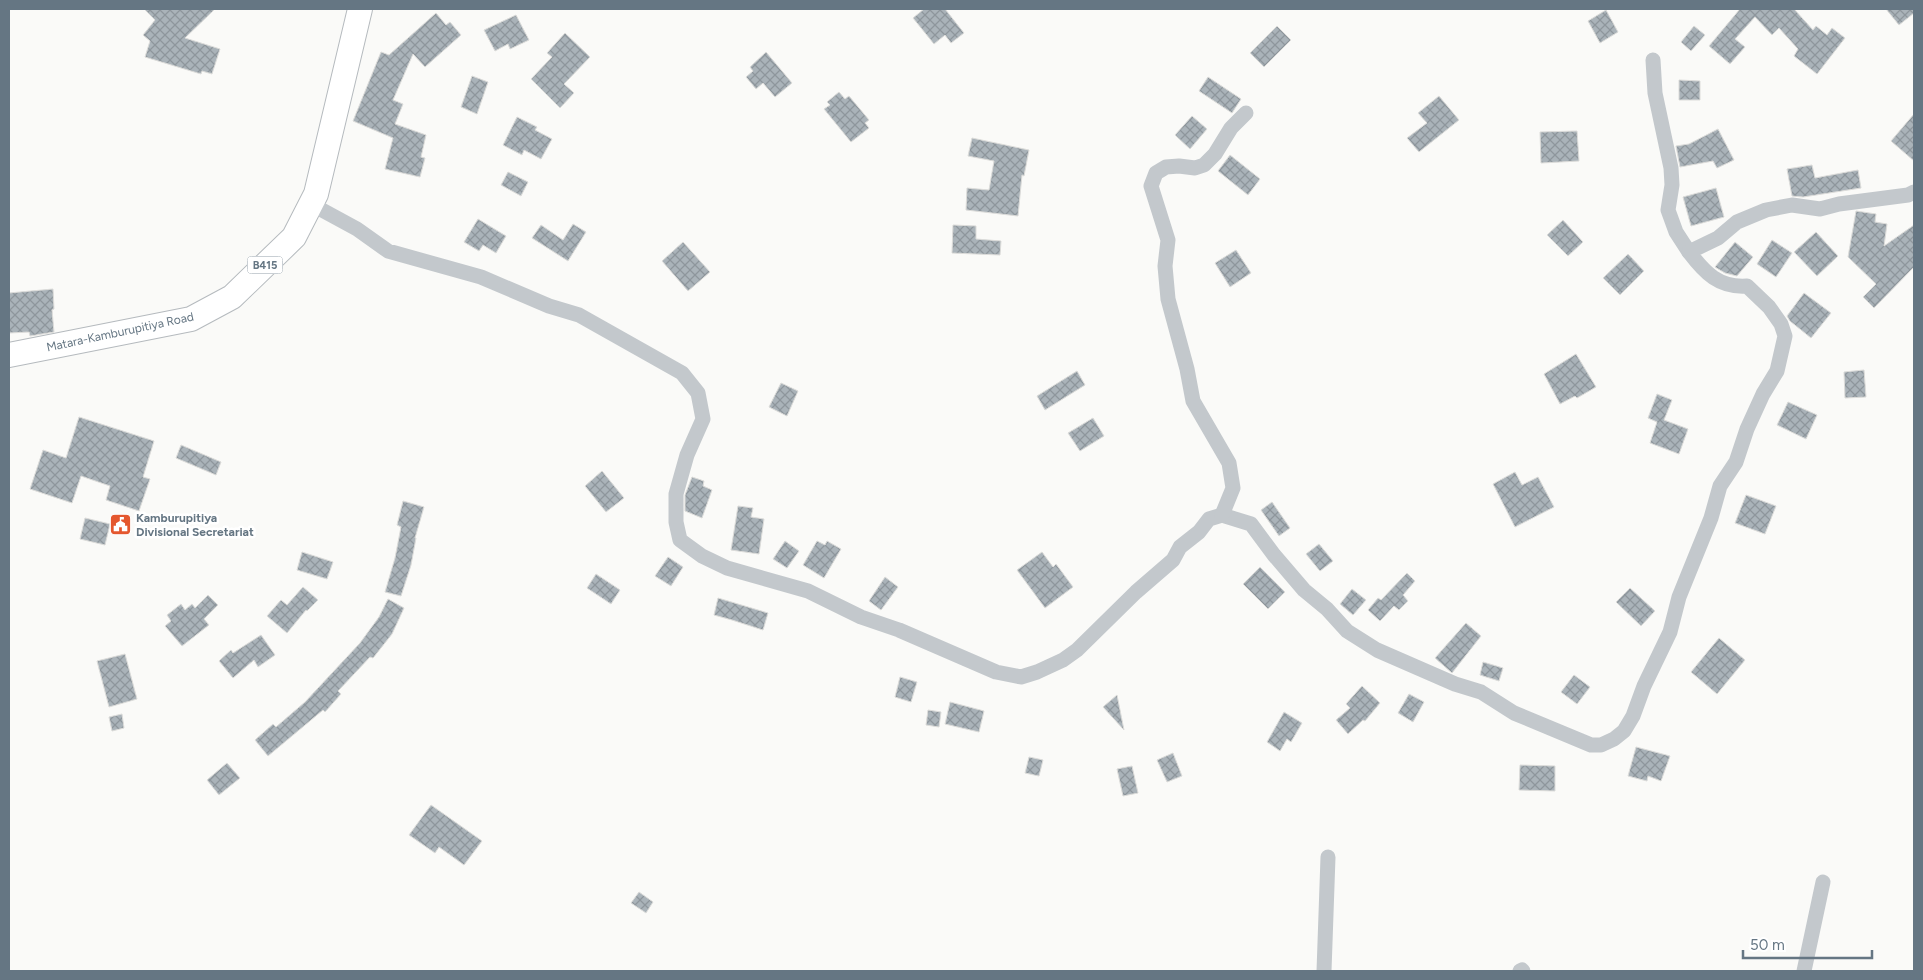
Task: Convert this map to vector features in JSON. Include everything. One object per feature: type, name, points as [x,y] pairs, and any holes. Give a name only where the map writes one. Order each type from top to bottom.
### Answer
[{"type":"main road","name":"Matara-Kamburupitiya Road","points":[[9,355],[192,319],[232,297],[294,237],[316,194],[360,9]]},
{"type":"street","points":[[311,204],[357,229],[388,251],[481,277],[550,306],[579,315],[682,373],[698,393],[703,419],[686,456],[676,494],[676,522],[680,540],[702,556],[727,568],[808,591],[861,617],[900,630],[996,672],[1021,676],[1037,672],[1063,660],[1077,650],[1136,592],[1173,560],[1180,547],[1199,532],[1209,519],[1222,515],[1251,524],[1304,590],[1327,609],[1347,631],[1377,650],[1455,684],[1481,692],[1514,713],[1591,746],[1601,745],[1614,739],[1624,731],[1633,716],[1644,686],[1670,632],[1679,597],[1711,518],[1720,486],[1736,462],[1747,429],[1763,394],[1777,371],[1785,336],[1781,324],[1769,306],[1747,286],[1733,287],[1719,282],[1702,270],[1676,232],[1668,210],[1672,185],[1671,168],[1655,93],[1653,60]]},
{"type":"street","points":[[1222,515],[1233,488],[1230,463],[1193,401],[1187,369],[1173,324],[1168,299],[1165,266],[1168,240],[1151,186],[1156,173],[1166,167],[1195,168],[1204,165],[1215,154],[1231,128],[1246,113]]},
{"type":"street","points":[[1689,252],[1718,238],[1738,222],[1766,210],[1792,205],[1820,209],[1839,204],[1908,195],[1914,192]]},
{"type":"street","points":[[1324,971],[1328,857]]},
{"type":"street","points":[[1804,971],[1823,882]]},
{"type":"building","points":[[144,9],[215,9],[185,38],[220,49],[212,74],[202,71],[201,74],[145,57],[150,41],[143,35],[155,20]]},
{"type":"building","points":[[924,9],[945,9],[964,33],[951,43],[945,35],[934,44],[913,18]]},
{"type":"building","points":[[1740,9],[1794,9],[1813,30],[1816,26],[1827,35],[1832,28],[1845,38],[1817,74],[1794,56],[1798,49],[1779,28],[1772,35],[1755,17],[1735,39],[1745,47],[1730,64],[1709,46]]},
{"type":"building","points":[[1886,9],[1914,9],[1914,13],[1899,25]]},
{"type":"building","points":[[1606,10],[1618,32],[1600,43],[1588,21]]},
{"type":"building","points":[[436,13],[446,25],[450,22],[461,35],[425,67],[413,54],[393,100],[403,104],[395,124],[426,135],[421,157],[425,158],[420,177],[385,169],[393,138],[353,121],[381,52],[389,55]]},
{"type":"building","points":[[516,15],[529,40],[510,49],[508,44],[495,51],[484,30]]},
{"type":"building","points":[[1277,26],[1291,40],[1264,67],[1250,53]]},
{"type":"building","points":[[1694,26],[1705,35],[1691,51],[1681,42]]},
{"type":"building","points":[[565,33],[590,57],[564,84],[574,93],[560,108],[531,79],[552,57],[547,53]]},
{"type":"building","points":[[766,52],[792,83],[775,97],[763,83],[756,89],[746,77],[753,71],[750,67]]},
{"type":"building","points":[[472,76],[488,82],[477,114],[461,107]]},
{"type":"building","points":[[1208,77],[1241,99],[1232,113],[1199,91]]},
{"type":"building","points":[[1679,80],[1700,81],[1700,100],[1679,100]]},
{"type":"building","points":[[839,92],[845,99],[849,96],[869,120],[865,123],[869,128],[851,142],[824,109],[830,105],[827,102]]},
{"type":"building","points":[[1439,96],[1459,120],[1419,152],[1407,138],[1427,123],[1418,113]]},
{"type":"building","points":[[1914,114],[1914,161],[1891,141]]},
{"type":"building","points":[[1192,116],[1207,129],[1190,149],[1175,135]]},
{"type":"building","points":[[517,117],[537,127],[535,130],[552,139],[541,159],[524,150],[522,155],[503,145]]},
{"type":"building","points":[[1718,129],[1734,160],[1717,168],[1713,161],[1680,167],[1676,146],[1689,144]]},
{"type":"building","points":[[1577,131],[1579,161],[1541,163],[1540,132]]},
{"type":"building","points":[[972,138],[1029,150],[1024,176],[1022,175],[1018,216],[966,210],[967,188],[989,190],[994,161],[968,156]]},
{"type":"building","points":[[1230,155],[1260,179],[1248,195],[1218,171]]},
{"type":"building","points":[[1812,165],[1815,178],[1858,170],[1861,188],[1803,197],[1792,196],[1787,169]]},
{"type":"building","points":[[508,172],[528,182],[521,196],[501,185]]},
{"type":"building","points":[[1716,188],[1724,217],[1691,226],[1683,197]]},
{"type":"building","points":[[1856,211],[1876,214],[1875,222],[1887,224],[1884,246],[1914,225],[1914,267],[1874,308],[1863,297],[1876,284],[1848,257]]},
{"type":"building","points":[[478,219],[506,236],[496,253],[483,245],[479,251],[464,242]]},
{"type":"building","points":[[1563,220],[1583,242],[1568,256],[1547,235]]},
{"type":"building","points":[[573,224],[586,232],[568,261],[532,238],[541,225],[563,240]]},
{"type":"building","points":[[953,225],[976,226],[976,239],[1001,241],[1000,255],[952,253]]},
{"type":"building","points":[[1816,232],[1838,256],[1817,276],[1794,252]]},
{"type":"building","points":[[1772,240],[1792,253],[1776,277],[1757,264]]},
{"type":"building","points":[[683,242],[710,272],[688,291],[662,261]]},
{"type":"building","points":[[1735,242],[1753,257],[1737,276],[1725,273],[1715,267]]},
{"type":"building","points":[[1236,250],[1251,273],[1230,287],[1215,263]]},
{"type":"building","points":[[1628,254],[1644,271],[1620,295],[1603,278]]},
{"type":"building","points":[[53,289],[54,332],[30,336],[29,332],[9,333],[9,293]]},
{"type":"building","points":[[1804,293],[1831,313],[1811,338],[1790,321],[1787,316]]},
{"type":"building","points":[[1576,354],[1596,387],[1577,398],[1575,396],[1560,404],[1544,374]]},
{"type":"building","points":[[1864,370],[1866,397],[1845,398],[1844,372]]},
{"type":"building","points":[[1077,371],[1085,385],[1045,410],[1037,396]]},
{"type":"building","points":[[781,383],[798,391],[787,416],[769,407]]},
{"type":"building","points":[[1657,394],[1672,400],[1664,420],[1688,429],[1679,454],[1650,443],[1657,422],[1648,418]]},
{"type":"building","points":[[1788,402],[1817,415],[1806,439],[1777,425]]},
{"type":"building","points":[[79,417],[154,441],[143,477],[150,479],[139,511],[106,500],[110,486],[81,476],[72,503],[30,489],[43,450],[66,458]]},
{"type":"building","points":[[1093,418],[1104,436],[1080,451],[1068,433]]},
{"type":"building","points":[[181,445],[221,462],[216,475],[176,458]]},
{"type":"building","points":[[602,471],[624,498],[606,512],[585,486]]},
{"type":"building","points":[[1515,472],[1522,485],[1538,477],[1554,507],[1515,527],[1493,484]]},
{"type":"building","points":[[692,477],[704,481],[703,486],[712,490],[702,518],[685,511],[685,495]]},
{"type":"building","points":[[1746,495],[1776,506],[1765,534],[1735,523]]},
{"type":"building","points":[[403,501],[424,507],[415,538],[411,565],[401,596],[385,592],[395,558],[401,527],[397,525]]},
{"type":"building","points":[[1272,502],[1290,528],[1279,536],[1261,510]]},
{"type":"building","points":[[738,506],[753,508],[751,517],[764,519],[759,554],[731,550]]},
{"type":"building","points":[[85,518],[110,524],[105,545],[80,539]]},
{"type":"building","points":[[785,541],[799,551],[787,568],[773,559]]},
{"type":"building","points":[[817,541],[825,545],[827,541],[841,549],[824,578],[803,565]]},
{"type":"building","points":[[1319,544],[1333,561],[1320,571],[1306,554]]},
{"type":"building","points":[[302,552],[333,562],[327,579],[297,570]]},
{"type":"building","points":[[1042,552],[1053,567],[1056,564],[1073,587],[1045,608],[1017,570]]},
{"type":"building","points":[[668,557],[683,567],[671,586],[655,576]]},
{"type":"building","points":[[1260,567],[1285,592],[1268,609],[1243,584]]},
{"type":"building","points":[[1407,573],[1415,581],[1403,595],[1408,601],[1399,610],[1394,606],[1380,621],[1368,610],[1378,598],[1381,600]]},
{"type":"building","points":[[596,574],[620,590],[611,604],[587,588]]},
{"type":"building","points":[[885,577],[898,587],[881,610],[869,601]]},
{"type":"building","points":[[303,587],[318,600],[306,610],[287,633],[267,616],[281,600],[287,605]]},
{"type":"building","points":[[1630,588],[1655,611],[1641,626],[1616,602]]},
{"type":"building","points":[[1352,589],[1366,600],[1353,615],[1340,604]]},
{"type":"building","points":[[208,595],[218,605],[204,619],[209,625],[182,646],[165,626],[171,621],[167,615],[181,604],[185,610],[192,604],[195,608]]},
{"type":"building","points":[[718,598],[768,613],[763,630],[714,615]]},
{"type":"building","points":[[388,599],[404,608],[392,634],[373,658],[370,657],[338,691],[341,694],[325,712],[323,710],[268,756],[255,740],[273,724],[276,727],[305,702],[360,643],[379,617]]},
{"type":"building","points":[[1466,623],[1481,636],[1452,673],[1435,658]]},
{"type":"building","points":[[261,635],[275,655],[258,667],[254,660],[233,678],[219,661],[231,650],[233,653]]},
{"type":"building","points":[[1719,638],[1745,660],[1717,694],[1691,672]]},
{"type":"building","points":[[125,654],[137,699],[109,707],[97,661]]},
{"type":"building","points":[[1483,662],[1503,668],[1499,681],[1480,675]]},
{"type":"building","points":[[1574,675],[1590,687],[1577,704],[1561,692]]},
{"type":"building","points":[[900,677],[917,682],[911,702],[895,697]]},
{"type":"building","points":[[1362,686],[1380,703],[1365,721],[1363,720],[1348,734],[1336,720],[1350,708],[1346,704]]},
{"type":"building","points":[[1409,694],[1424,702],[1413,722],[1398,713]]},
{"type":"building","points":[[1117,695],[1124,730],[1103,707]]},
{"type":"building","points":[[950,702],[984,711],[979,732],[945,724]]},
{"type":"building","points":[[928,710],[941,712],[939,727],[926,725]]},
{"type":"building","points":[[1284,712],[1302,723],[1291,742],[1287,739],[1280,751],[1267,742]]},
{"type":"building","points":[[122,714],[124,728],[112,731],[109,717]]},
{"type":"building","points":[[1636,747],[1670,756],[1661,781],[1648,776],[1647,781],[1628,776]]},
{"type":"building","points":[[1173,753],[1182,776],[1167,782],[1157,760]]},
{"type":"building","points":[[1029,757],[1043,760],[1039,776],[1025,773]]},
{"type":"building","points":[[227,763],[240,778],[219,795],[207,780]]},
{"type":"building","points":[[1520,765],[1555,766],[1555,791],[1519,790]]},
{"type":"building","points":[[1132,766],[1138,793],[1123,796],[1117,769]]},
{"type":"building","points":[[431,805],[482,841],[464,865],[439,847],[435,853],[409,835]]},
{"type":"building","points":[[639,892],[653,902],[646,913],[631,903]]},
{"type":"place","name":"Kamburupitiya Divisional Secretariat","points":[[120,525]]}]
